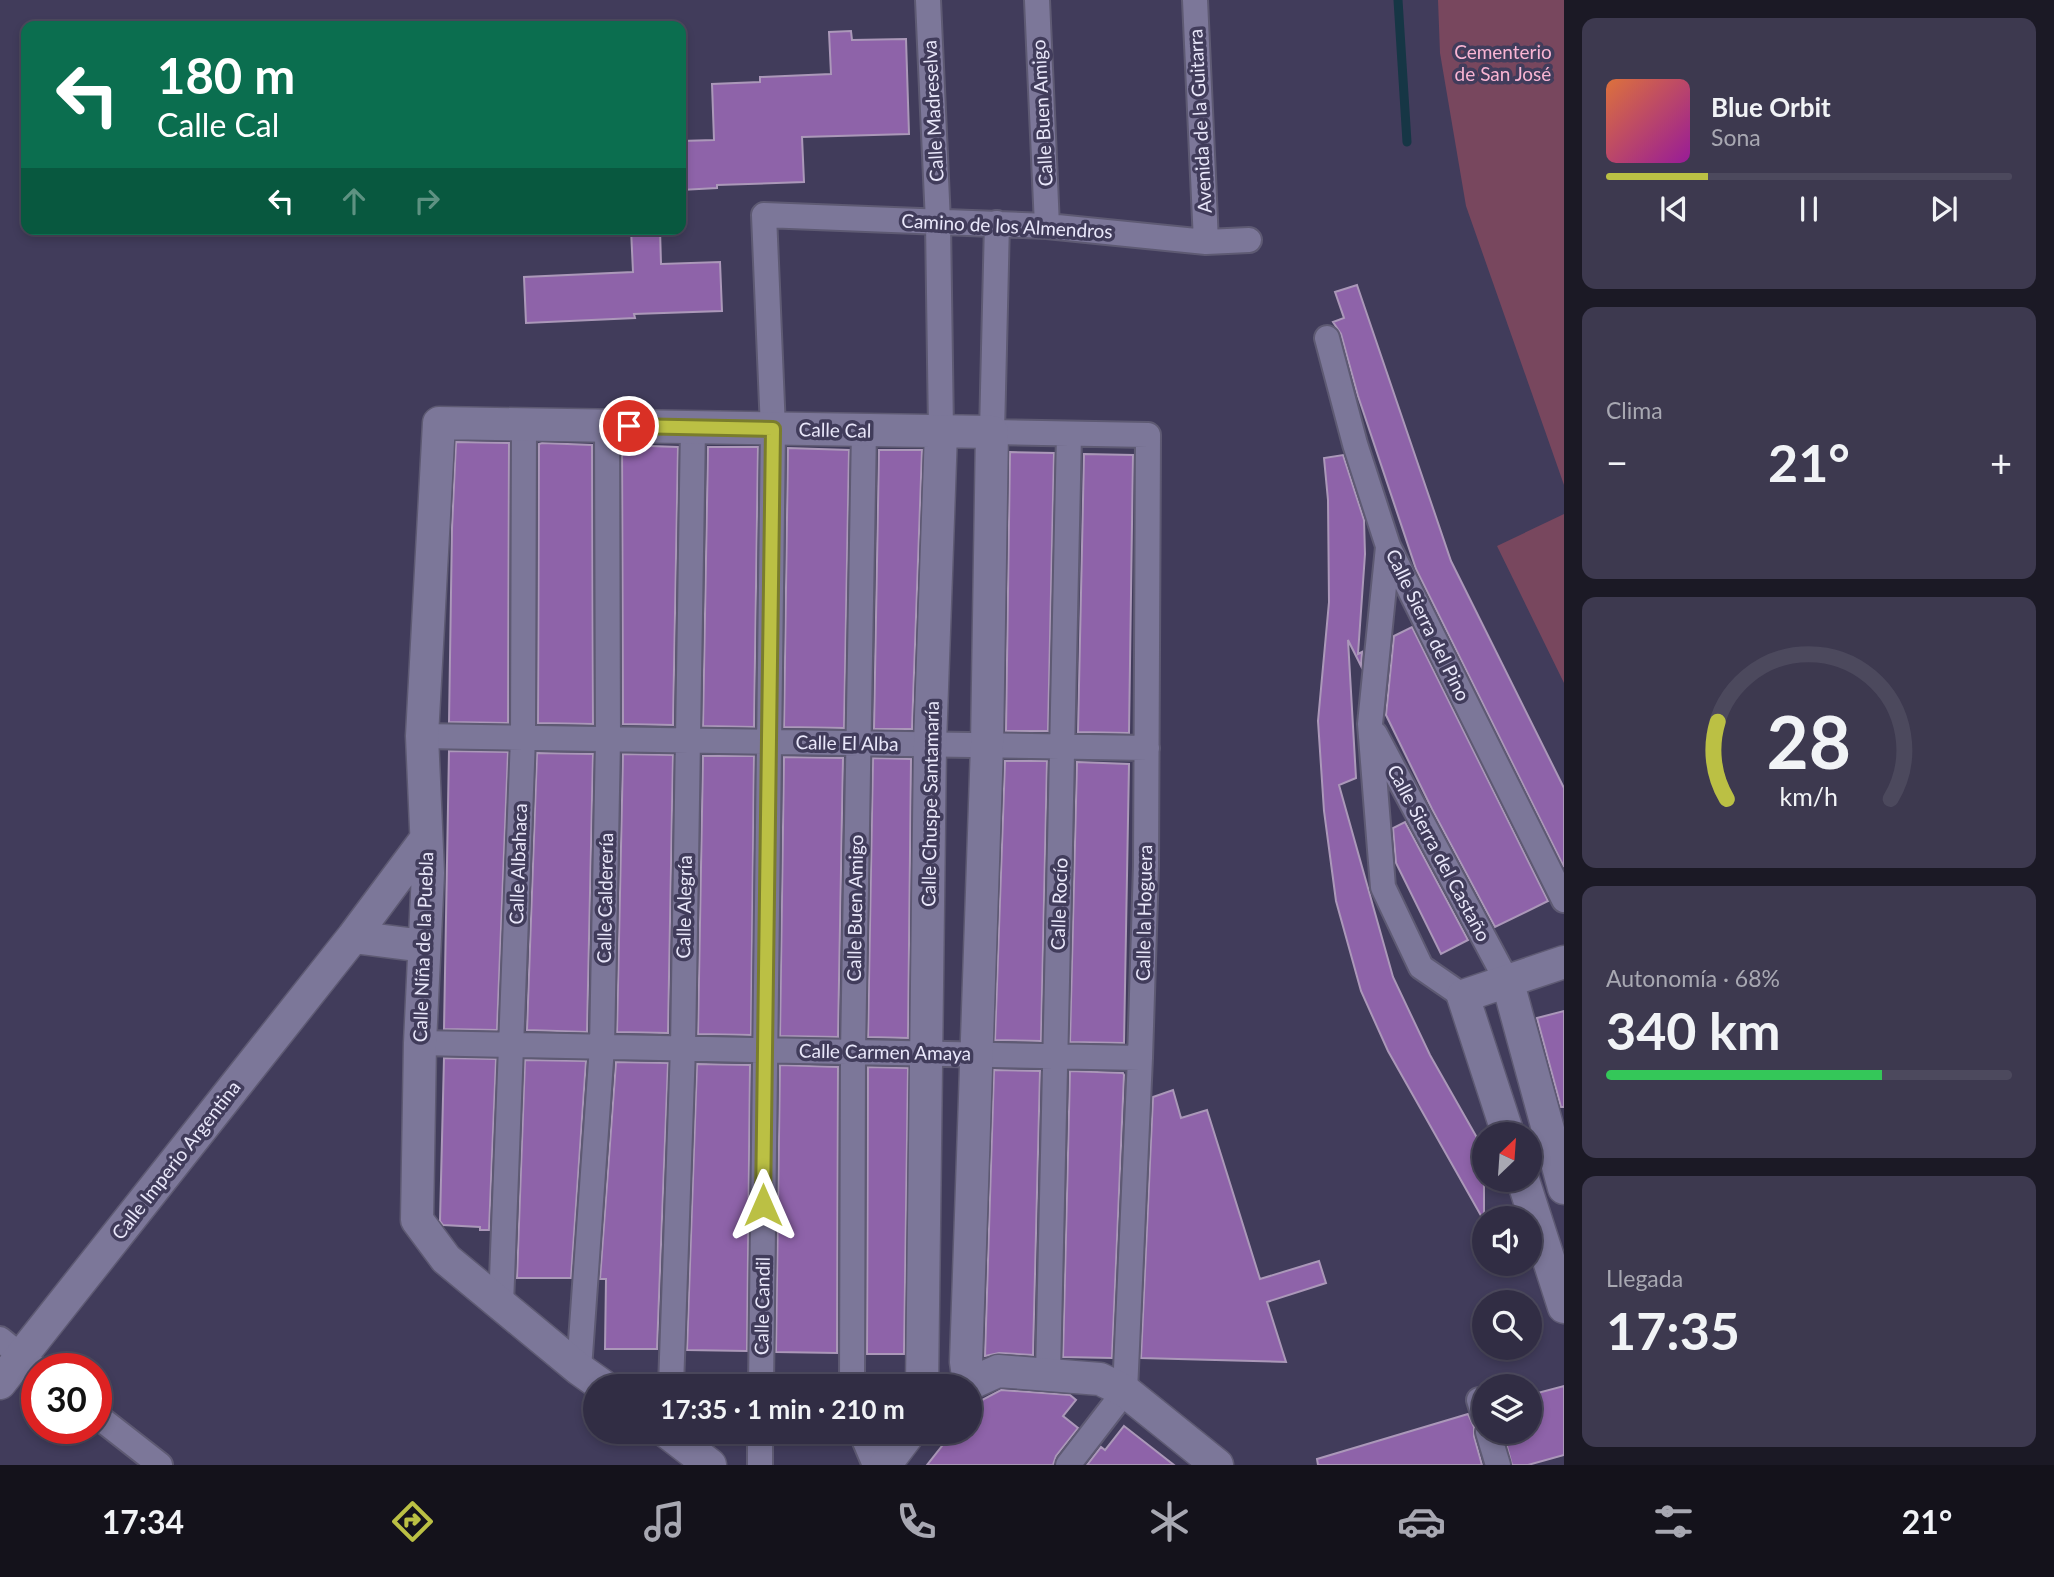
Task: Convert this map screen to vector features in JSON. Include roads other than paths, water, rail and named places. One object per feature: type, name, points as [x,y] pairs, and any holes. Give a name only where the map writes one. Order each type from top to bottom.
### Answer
[{"type":"street","name":"Calle Madreselva","points":[[928,0],[938,222]]},
{"type":"street","name":"Calle Buen Amigo","points":[[1037,0],[1047,226]]},
{"type":"street","name":"Avenida de la Guitarra","points":[[1195,0],[1206,242]]},
{"type":"street","name":"Camino de los Almendros","points":[[764,215],[1047,226],[1206,242],[1249,240]]},
{"type":"street","name":"Calle Candil","points":[[761,1374],[773,429],[764,215]]},
{"type":"street","name":"Calle Chuspe Santamaría","points":[[922,1374],[930,744],[941,432],[938,222]]},
{"type":"street","points":[[967,1374],[987,745],[997,223]]},
{"type":"street","name":"Calle Sierra del Pino","points":[[1327,338],[1355,444],[1388,546],[1564,900]]},
{"type":"street","name":"Calle Cal","points":[[439,423],[1147,435]]},
{"type":"street","name":"Calle Niña de la Puebla","points":[[439,423],[422,736],[428,873],[420,1043],[417,1220],[446,1259],[586,1374]]},
{"type":"street","name":"Calle Albahaca","points":[[501,1304],[523,738],[524,425]]},
{"type":"street","name":"Calle Calderería","points":[[591,1374],[608,740],[607,426]]},
{"type":"street","name":"Calle Alegría","points":[[671,1374],[682,1048],[694,427]]},
{"type":"street","name":"Calle Buen Amigo","points":[[852,1374],[853,1052],[864,430]]},
{"type":"street","name":"Calle Rocío","points":[[1048,1373],[1069,434]]},
{"type":"street","name":"Calle la Hoguera","points":[[1125,1391],[1146,866],[1147,435]]},
{"type":"street","points":[[1388,546],[1370,724],[1383,887],[1421,967],[1463,996],[1504,1122]]},
{"type":"street","name":"Calle Sierra del Castaño","points":[[1370,724],[1508,983]]},
{"type":"street","name":"Calle El Alba","points":[[422,736],[1147,748]]},
{"type":"street","name":"Calle Imperio Argentina","points":[[0,1383],[19,1355],[353,937],[426,839]]},
{"type":"street","points":[[353,937],[424,946]]},
{"type":"street","points":[[1463,996],[1564,962]]},
{"type":"street","points":[[1508,983],[1564,1188]]},
{"type":"street","name":"Calle Carmen Amaya","points":[[420,1043],[1140,1058]]},
{"type":"street","points":[[1527,1192],[1564,1307]]},
{"type":"street","points":[[982,1378],[998,1370],[1100,1379],[1125,1391],[1217,1465]]},
{"type":"street","points":[[1068,1465],[1125,1391]]},
{"type":"street","points":[[112,1428],[160,1465]]},
{"type":"street","points":[[684,1444],[710,1465]]},
{"type":"street","points":[[760,1444],[760,1465]]},
{"type":"street","points":[[867,1444],[875,1465]]},
{"type":"street","points":[[884,1465],[900,1444]]},
{"type":"street","points":[[1492,1444],[1498,1465]]},
{"type":"waterway","points":[[1398,0],[1407,142]]},
{"type":"park label","name":"Cementerio de San José","points":[[1503,63]]}]
